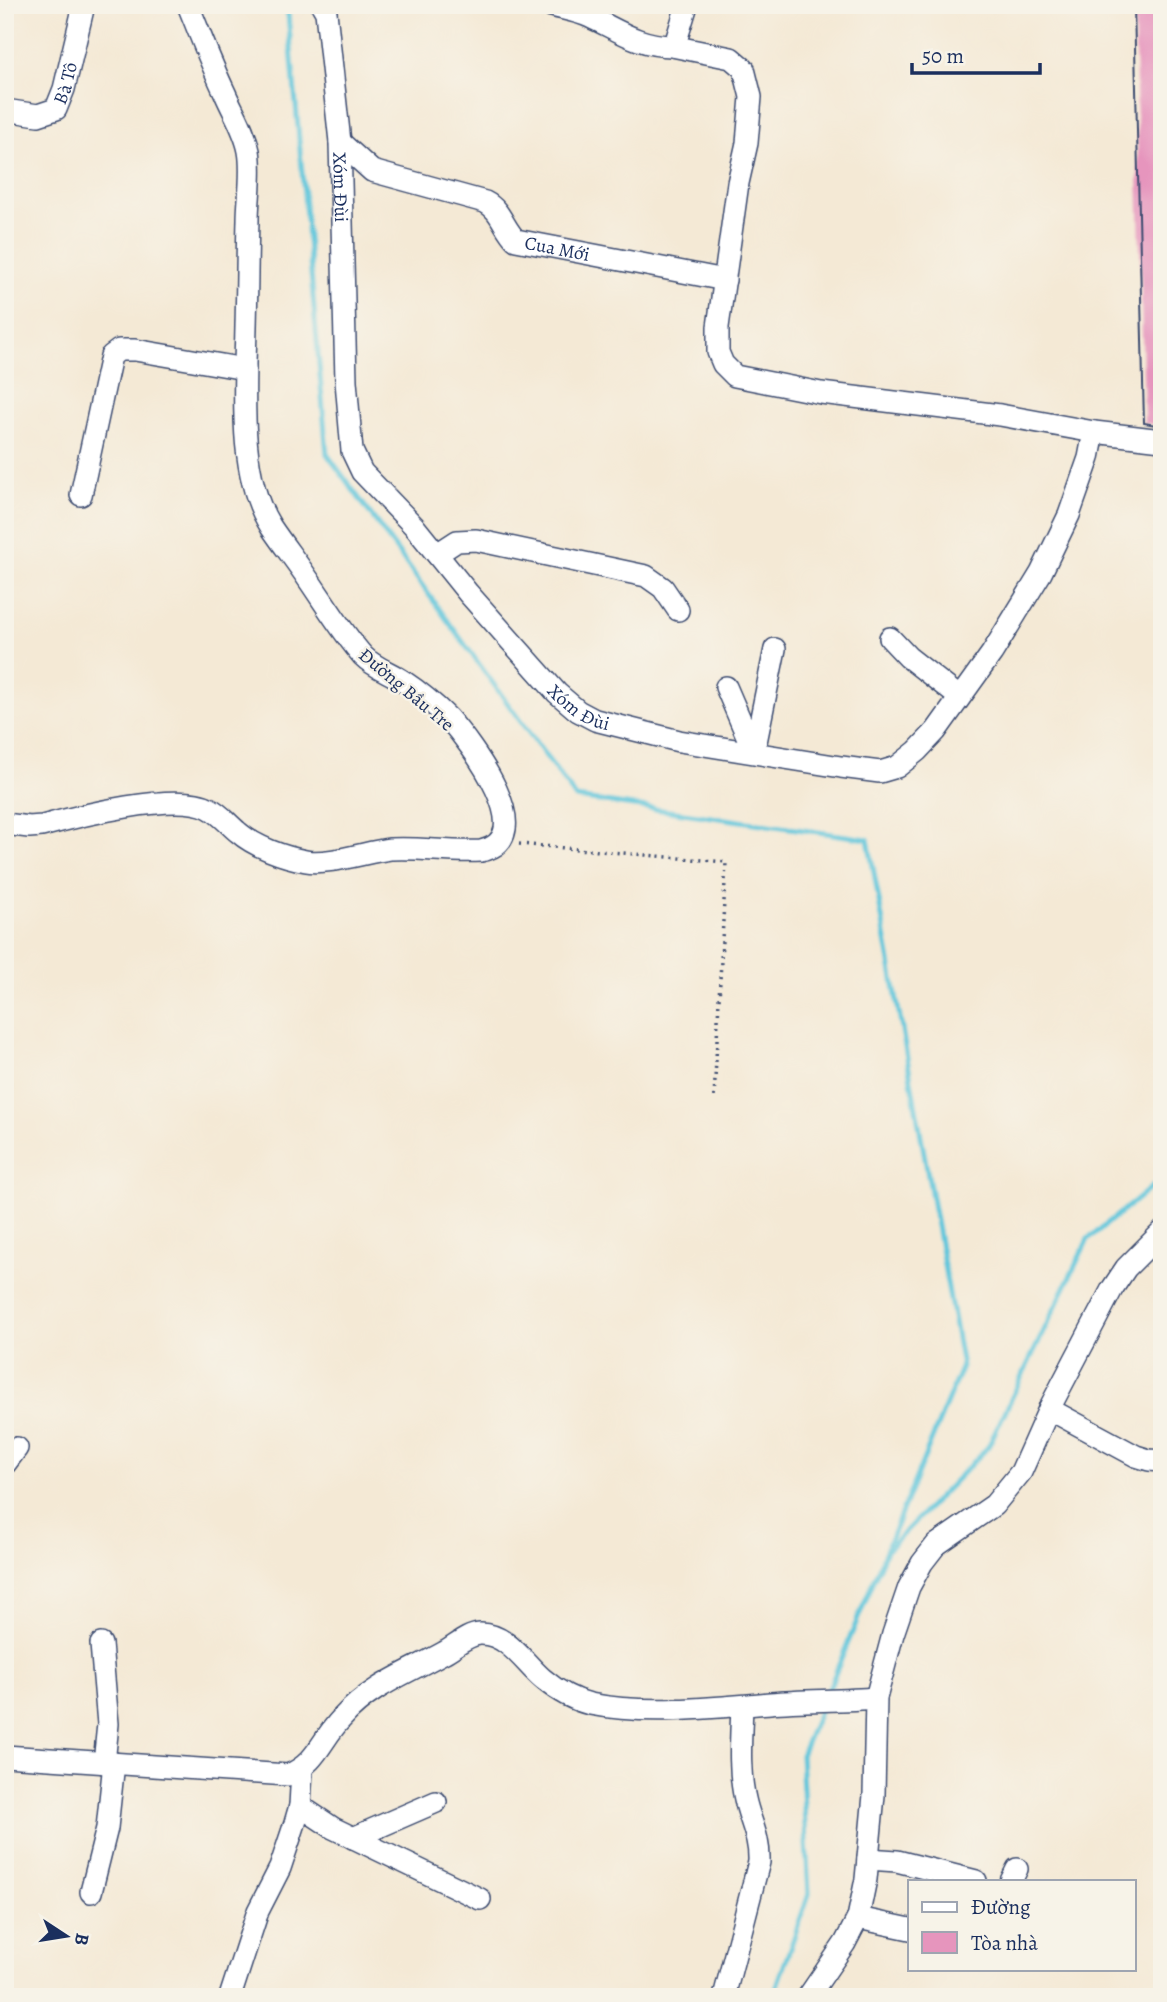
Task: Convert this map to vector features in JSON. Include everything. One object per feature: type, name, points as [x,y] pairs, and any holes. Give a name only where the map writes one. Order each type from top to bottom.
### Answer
[{"type":"street","name":"Bà Tô","points":[[5,110],[38,115],[56,109],[64,89],[84,5]]},
{"type":"street","name":"Đường Bầu Tre","points":[[188,5],[236,115],[249,153],[245,369],[247,450],[250,476],[258,502],[270,525],[331,616],[365,658],[402,680],[447,718],[460,735],[500,797],[507,821],[505,833],[499,843]]},
{"type":"street","points":[[548,5],[588,16],[629,38],[731,58],[744,69],[751,97],[747,143],[738,183],[718,327],[718,352],[723,364],[735,376],[821,393],[1000,415],[1094,432],[1162,440]]},
{"type":"street","points":[[671,46],[676,41],[687,5]]},
{"type":"street","name":"Xóm Đùi","points":[[326,8],[340,142],[346,381],[352,451],[362,472],[414,526],[557,693],[578,711],[595,720],[679,741],[880,772],[897,767],[936,731],[992,653],[1041,573],[1069,515],[1089,458],[1094,432]]},
{"type":"street","name":"Cua Mới","points":[[340,142],[372,172],[495,207],[509,233],[516,240],[725,280]]},
{"type":"street","points":[[81,495],[111,356],[119,350],[135,350],[245,369]]},
{"type":"street","points":[[438,554],[457,541],[476,540],[616,568],[646,576],[663,588],[678,610]]},
{"type":"street","points":[[890,638],[908,657],[960,697]]},
{"type":"street","points":[[754,752],[775,649]]},
{"type":"street","points":[[726,687],[754,752]]},
{"type":"street","points":[[5,824],[42,826],[119,808],[185,802],[209,808],[254,842],[307,861],[319,862],[392,849],[481,851],[499,843]]},
{"type":"street","points":[[808,1997],[845,1943],[858,1918],[868,1859],[874,1795],[876,1698],[892,1634],[909,1587],[936,1545],[993,1505],[1021,1472],[1049,1409],[1112,1289],[1126,1268],[1162,1233]]},
{"type":"street","points":[[1049,1409],[1149,1461],[1162,1461]]},
{"type":"street","points":[[7,1763],[109,1763],[288,1775],[302,1770],[316,1755],[340,1719],[363,1697],[444,1653],[464,1639],[481,1634],[504,1641],[544,1680],[588,1704],[636,1709],[876,1698]]},
{"type":"street","points":[[92,1892],[107,1828],[108,1724],[101,1644]]},
{"type":"street","points":[[724,1997],[759,1862],[760,1844],[744,1798],[740,1746],[742,1706]]},
{"type":"street","points":[[230,1997],[258,1911],[280,1868],[300,1806],[302,1770]]},
{"type":"street","points":[[353,1838],[436,1801]]},
{"type":"street","points":[[300,1806],[353,1838],[480,1899]]},
{"type":"street","points":[[868,1859],[897,1861],[972,1880]]},
{"type":"street","points":[[858,1918],[908,1929]]},
{"type":"path","points":[[499,843],[726,862],[714,1099]]},
{"type":"building","points":[[1134,5],[1162,5],[1162,426],[1144,423]]},
{"type":"waterway","points":[[281,5],[288,14],[327,454],[576,798],[868,839],[962,1366],[826,1696]]},
{"type":"waterway","points":[[888,1549],[988,1447],[1088,1239],[1162,1179]]},
{"type":"waterway","points":[[773,1997],[809,1894],[801,1755],[822,1705]]}]
